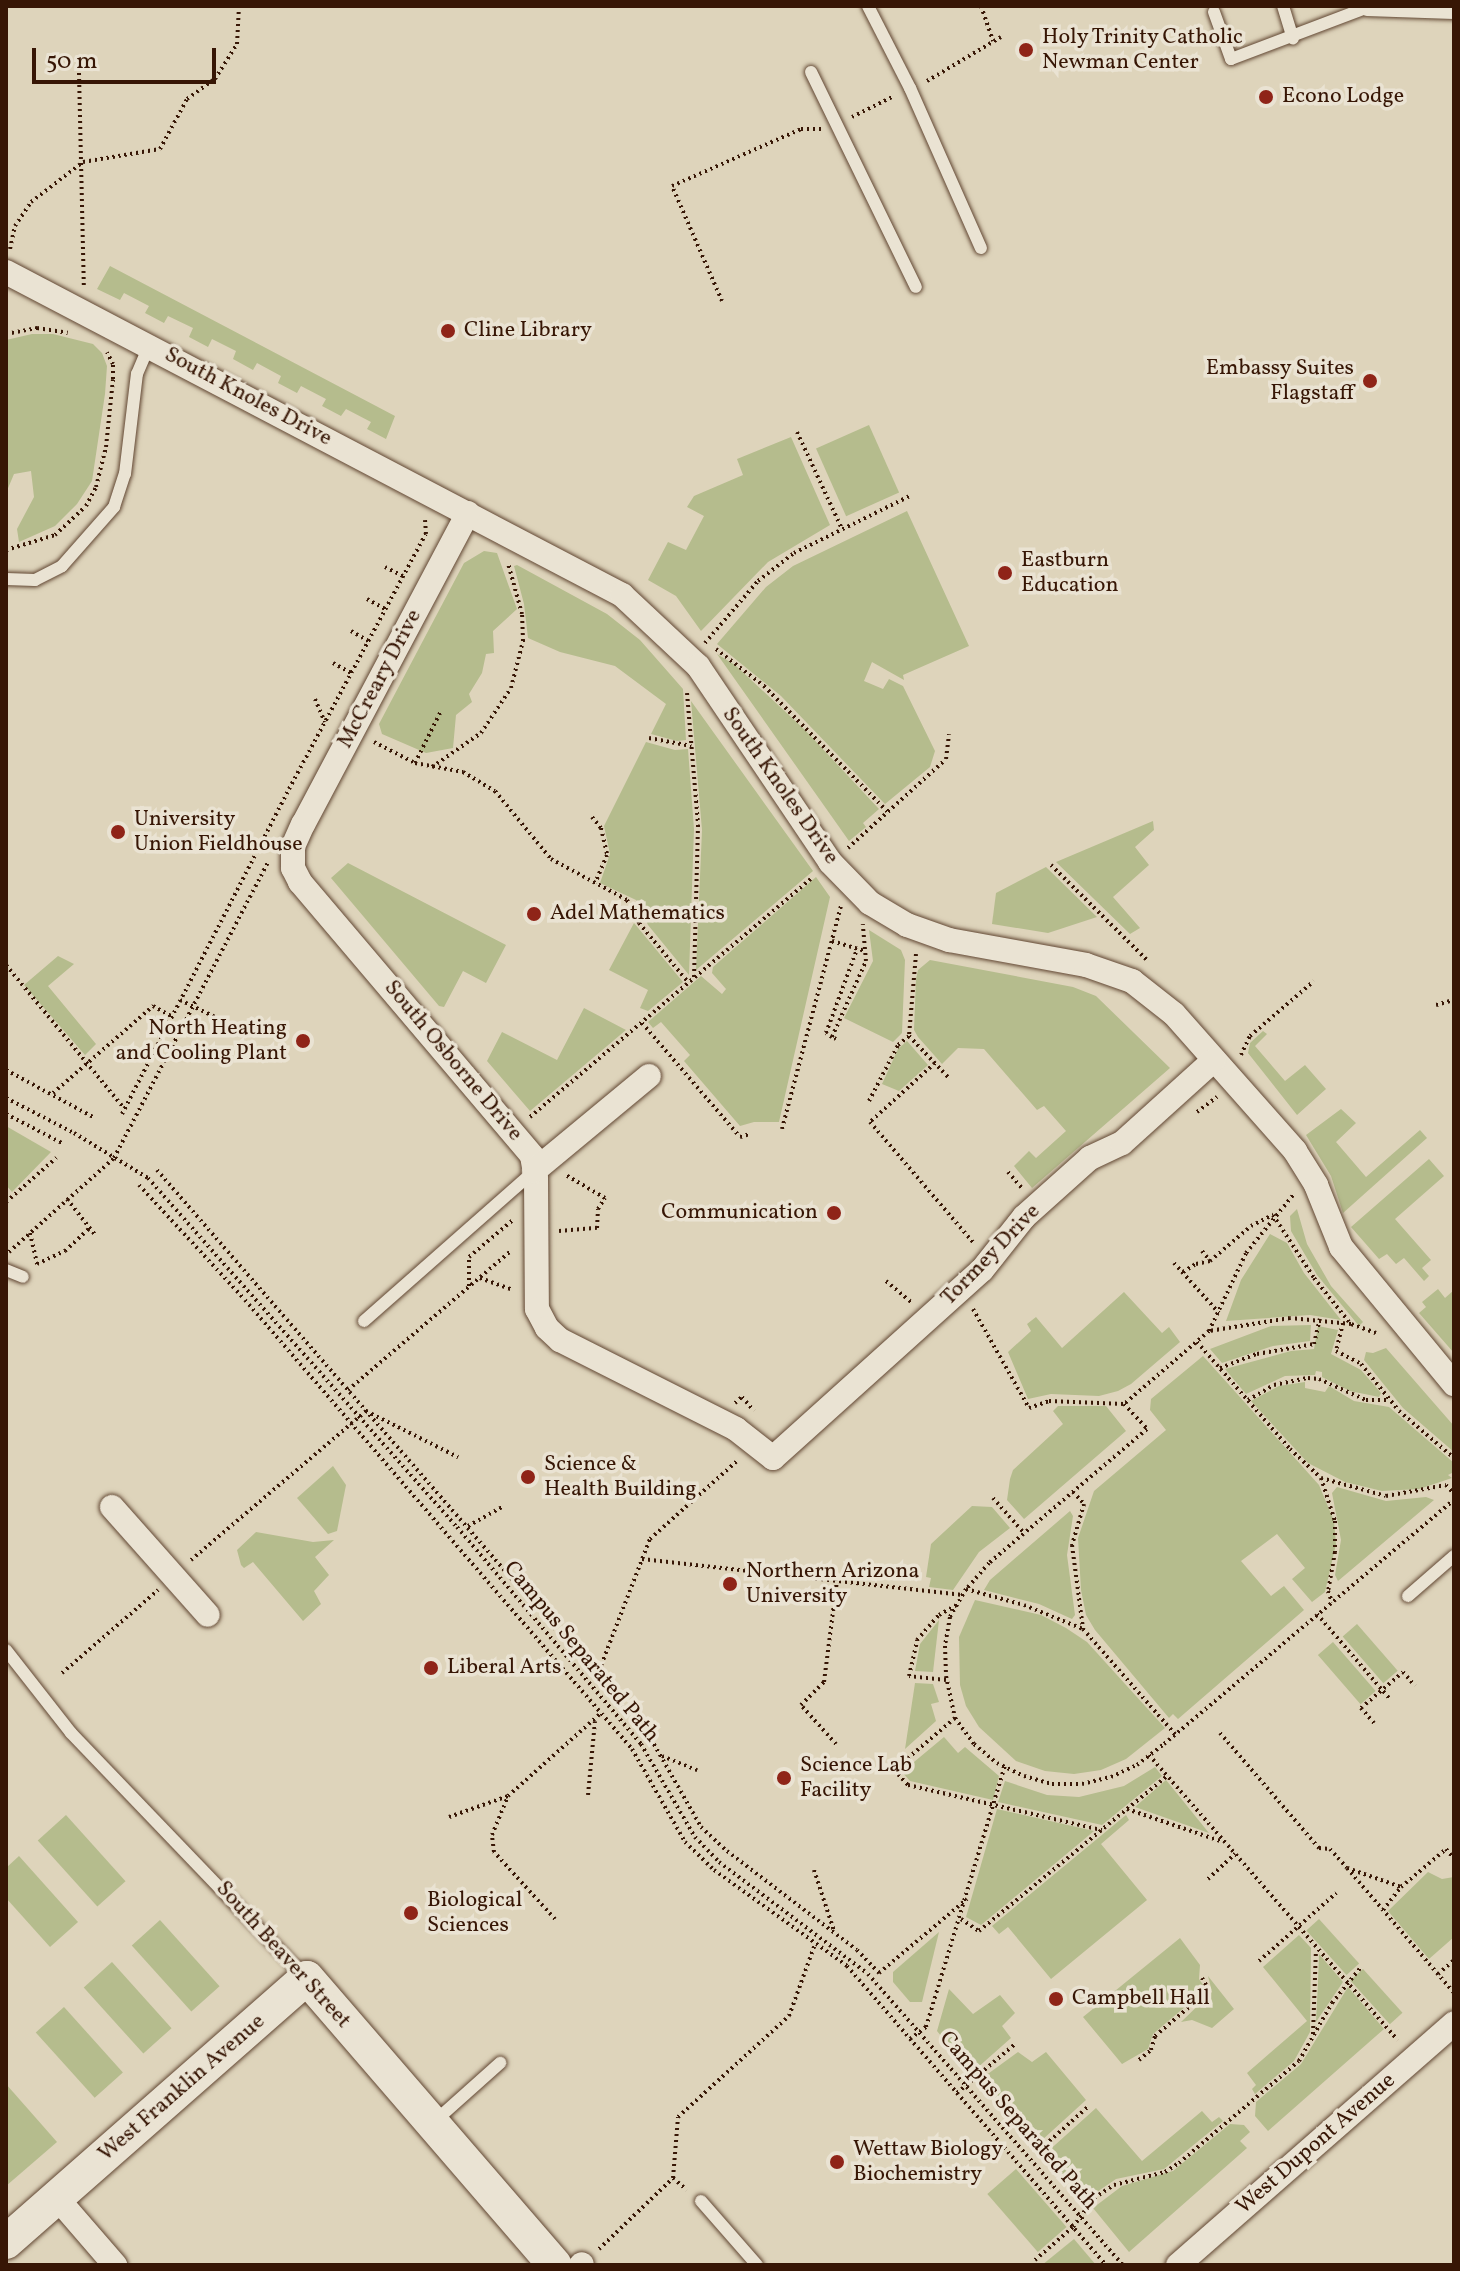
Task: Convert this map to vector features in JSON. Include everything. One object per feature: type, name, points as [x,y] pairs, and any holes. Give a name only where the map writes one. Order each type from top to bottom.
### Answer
[{"type":"street","name":"South Knoles Drive","points":[[8,260],[149,345],[622,595],[698,666],[830,862],[870,903],[907,925],[949,940],[1086,965],[1132,981],[1174,1014],[1295,1151],[1316,1185],[1341,1247],[1454,1384]]},
{"type":"street","name":"McCreary Drive","points":[[293,846],[468,513]]},
{"type":"street","name":"South Osborne Drive","points":[[293,846],[293,868],[300,882],[522,1124],[534,1171],[537,1309],[547,1328],[560,1340],[736,1429],[764,1451]]},
{"type":"street","name":"Tormey Drive","points":[[764,1451],[982,1270],[1024,1217],[1090,1158],[1122,1143],[1214,1060]]},
{"type":"street","points":[[534,1171],[649,1076]]},
{"type":"street","points":[[112,1507],[208,1615]]},
{"type":"street","name":"South Beaver Street","points":[[307,1978],[555,2265]]},
{"type":"street","name":"West Franklin Avenue","points":[[6,2242],[307,1978]]},
{"type":"street","name":"West Dupont Avenue","points":[[1178,2265],[1454,2023]]},
{"type":"street","points":[[57,2198],[115,2265]]},
{"type":"lane","points":[[868,6],[910,88],[981,248]]},
{"type":"lane","points":[[1283,6],[1293,38]]},
{"type":"lane","points":[[1214,12],[1231,59],[1369,8],[1454,13]]},
{"type":"lane","points":[[811,72],[876,198],[916,287]]},
{"type":"lane","points":[[6,579],[35,580],[62,566],[114,507],[125,474],[137,374],[149,345]]},
{"type":"lane","points":[[364,1321],[534,1171]]},
{"type":"lane","points":[[6,1270],[23,1277]]},
{"type":"lane","points":[[1408,1596],[1454,1556]]},
{"type":"lane","name":"South Beaver Street","points":[[6,1650],[71,1733],[307,1978]]},
{"type":"lane","points":[[432,2124],[500,2063]]},
{"type":"lane","points":[[701,2201],[757,2265]]},
{"type":"path","points":[[8,260],[15,226],[31,202],[83,162],[160,149],[187,99],[215,79],[237,44],[239,6]]},
{"type":"path","points":[[981,6],[993,41]]},
{"type":"path","points":[[722,301],[672,186],[801,129],[816,131],[836,124],[910,88],[1001,37]]},
{"type":"path","points":[[79,73],[84,286]]},
{"type":"path","points":[[6,334],[37,328],[83,336]]},
{"type":"path","points":[[8,548],[55,535],[86,506],[96,487],[106,447],[113,364],[95,342]]},
{"type":"path","points":[[797,432],[842,529]]},
{"type":"path","points":[[888,812],[764,686],[736,662],[705,643],[758,581],[794,553],[912,495]]},
{"type":"path","points":[[6,965],[124,1112],[325,722],[426,534],[426,523],[420,512]]},
{"type":"path","points":[[430,768],[481,733],[511,688],[523,641],[522,614],[506,556]]},
{"type":"path","points":[[385,567],[403,576]]},
{"type":"path","points":[[367,599],[385,609]]},
{"type":"path","points":[[351,631],[368,641]]},
{"type":"path","points":[[333,663],[351,673]]},
{"type":"path","points":[[687,689],[698,825],[694,978]]},
{"type":"path","points":[[315,699],[325,722]]},
{"type":"path","points":[[415,763],[441,711]]},
{"type":"path","points":[[848,848],[946,759],[949,734]]},
{"type":"path","points":[[366,737],[415,763],[463,772],[495,791],[551,859],[627,900],[639,923],[688,982]]},
{"type":"path","points":[[649,738],[691,746]]},
{"type":"path","points":[[592,817],[601,828],[607,855],[595,883]]},
{"type":"path","points":[[6,1255],[114,1158],[269,858]]},
{"type":"path","points":[[1051,865],[1149,962]]},
{"type":"path","points":[[522,1124],[818,873]]},
{"type":"path","points":[[782,1129],[842,903]]},
{"type":"path","points":[[857,949],[826,1033],[834,1038],[866,961],[863,922]]},
{"type":"path","points":[[831,940],[864,951]]},
{"type":"path","points":[[869,1101],[898,1045],[909,1036],[917,952]]},
{"type":"path","points":[[180,1000],[217,1018]]},
{"type":"path","points":[[1436,1005],[1454,1000]]},
{"type":"path","points":[[53,1093],[153,1006],[172,1016]]},
{"type":"path","points":[[642,1023],[740,1137],[750,1134]]},
{"type":"path","points":[[909,1036],[948,1077]]},
{"type":"path","points":[[935,1063],[870,1122],[975,1244]]},
{"type":"path","points":[[6,1070],[93,1117]]},
{"type":"path","name":"Campus Separated Path","points":[[6,1098],[148,1178],[641,1744],[695,1837],[719,1862],[851,1959],[1123,2265]]},
{"type":"path","points":[[521,1105],[522,1124]]},
{"type":"path","points":[[6,1114],[62,1143]]},
{"type":"path","points":[[6,1202],[56,1158]]},
{"type":"path","points":[[157,1170],[651,1739],[701,1827],[727,1851],[835,1933],[879,1973],[967,1899]]},
{"type":"path","points":[[557,1231],[597,1228],[598,1209],[605,1198],[559,1170],[559,1183]]},
{"type":"path","points":[[1008,1172],[1029,1196]]},
{"type":"path","points":[[139,1185],[245,1300],[632,1749],[685,1842],[714,1870],[847,1966],[1106,2265]]},
{"type":"path","points":[[972,1307],[1029,1408],[1049,1401],[1124,1404],[1209,1331],[1246,1253],[1273,1215],[1294,1195]]},
{"type":"path","points":[[67,1199],[96,1236]]},
{"type":"path","points":[[1182,1272],[1210,1261],[1251,1226],[1273,1215]]},
{"type":"path","points":[[1273,1215],[1314,1278],[1351,1324]]},
{"type":"path","points":[[469,1287],[469,1257],[514,1219],[515,1233]]},
{"type":"path","points":[[556,1245],[557,1219]]},
{"type":"path","points":[[30,1233],[37,1264],[65,1251],[90,1228]]},
{"type":"path","points":[[348,1390],[515,1248],[515,1263]]},
{"type":"path","points":[[1202,1251],[1210,1261]]},
{"type":"path","points":[[1174,1263],[1219,1313]]},
{"type":"path","points":[[480,1278],[516,1291],[515,1277]]},
{"type":"path","points":[[886,1281],[911,1302]]},
{"type":"path","points":[[1209,1331],[1290,1318],[1351,1324],[1376,1333]]},
{"type":"path","points":[[1220,1368],[1257,1354],[1314,1344],[1320,1319]]},
{"type":"path","points":[[1343,1323],[1336,1351],[1361,1364],[1412,1424],[1454,1458]]},
{"type":"path","points":[[1197,1342],[1321,1478],[1336,1529],[1328,1591],[1332,1602]]},
{"type":"path","points":[[1248,1400],[1274,1385],[1308,1378],[1319,1379],[1366,1400],[1390,1400]]},
{"type":"path","points":[[597,1676],[650,1539],[764,1451],[770,1430],[742,1397],[731,1407]]},
{"type":"path","points":[[1124,1404],[1147,1429],[989,1563],[966,1589],[950,1617],[945,1646],[946,1680],[955,1718],[974,1744],[1005,1766],[1052,1784],[1082,1784],[1111,1777],[1149,1755],[1454,1500]]},
{"type":"path","points":[[62,1673],[366,1411]]},
{"type":"path","points":[[366,1411],[458,1457]]},
{"type":"path","points":[[1321,1478],[1386,1496],[1446,1485],[1454,1494]]},
{"type":"path","points":[[1073,1492],[1084,1504],[1072,1545],[1083,1629]]},
{"type":"path","points":[[993,1498],[1024,1533]]},
{"type":"path","points":[[468,1526],[502,1507]]},
{"type":"path","points":[[642,1559],[963,1595]]},
{"type":"path","points":[[836,1744],[801,1705],[824,1682],[837,1581]]},
{"type":"path","points":[[966,1589],[1024,1605],[1083,1629],[1175,1734]]},
{"type":"path","points":[[946,1680],[909,1676],[917,1640],[939,1615],[958,1604]]},
{"type":"path","points":[[1317,1614],[1389,1698]]},
{"type":"path","points":[[1374,1723],[1361,1708],[1382,1689],[1403,1672],[1415,1686]]},
{"type":"path","points":[[449,1817],[508,1796],[601,1713]]},
{"type":"path","points":[[588,1795],[595,1718]]},
{"type":"path","points":[[955,1718],[894,1770],[908,1785],[1102,1830]]},
{"type":"path","points":[[1220,1733],[1319,1848],[1330,1849],[1454,1993]]},
{"type":"path","points":[[660,1755],[697,1770]]},
{"type":"path","points":[[1149,1755],[1413,2059]]},
{"type":"path","points":[[910,2039],[926,2027],[1005,1766]]},
{"type":"path","points":[[961,1919],[979,1931],[1167,1776]]},
{"type":"path","points":[[508,1796],[492,1835],[494,1852],[555,1919]]},
{"type":"path","points":[[1127,1809],[1224,1842]]},
{"type":"path","points":[[1383,1910],[1401,1887],[1446,1849],[1454,1859]]},
{"type":"path","points":[[1208,1879],[1235,1854]]},
{"type":"path","points":[[1347,1868],[1401,1887]]},
{"type":"path","points":[[814,1870],[835,1933]]},
{"type":"path","points":[[1259,1961],[1336,1893]]},
{"type":"path","points":[[582,2264],[673,2178],[678,2117],[789,2016],[815,1943]]},
{"type":"path","points":[[1313,2034],[1316,1948]]},
{"type":"path","points":[[1438,1974],[1454,1960]]},
{"type":"path","points":[[1035,2260],[1073,2227],[1084,2207],[1104,2190],[1165,2172],[1179,2163],[1299,2061],[1313,2034],[1361,1967]]},
{"type":"path","points":[[1139,2060],[1151,2050],[1155,2036],[1209,1990],[1202,1978]]},
{"type":"path","points":[[957,2093],[1015,2044]]},
{"type":"path","points":[[1036,2153],[1089,2106]]},
{"type":"green space","points":[[110,266],[395,416],[386,439],[367,429],[371,422],[346,409],[341,416],[322,406],[326,399],[301,386],[297,393],[278,383],[281,376],[257,363],[253,370],[233,359],[236,351],[212,339],[208,347],[189,337],[193,328],[168,316],[164,323],[145,313],[149,306],[124,293],[120,300],[97,289]]},
{"type":"green space","points":[[32,334],[53,334],[93,344],[102,353],[107,366],[92,481],[77,504],[55,526],[19,542],[17,529],[34,497],[31,471],[14,474],[6,493],[6,340]]},
{"type":"green space","points":[[869,425],[899,493],[846,516],[816,449]]},
{"type":"green space","points":[[791,437],[830,525],[768,562],[701,631],[676,596],[648,580],[668,542],[686,550],[704,516],[687,507],[694,496],[743,475],[737,459]]},
{"type":"green space","points":[[907,511],[969,646],[903,675],[904,680],[872,662],[864,681],[883,689],[889,679],[903,686],[935,751],[930,767],[885,804],[781,696],[717,644],[766,587],[793,566]]},
{"type":"green space","points":[[484,551],[497,553],[517,609],[493,631],[494,653],[486,654],[482,673],[469,694],[472,702],[456,715],[453,748],[426,753],[382,734],[379,724],[464,563]]},
{"type":"green space","points":[[514,566],[607,614],[640,640],[683,689],[686,740],[677,741],[651,734],[666,704],[615,666],[560,652],[528,638],[524,604]]},
{"type":"green space","points":[[717,654],[735,665],[805,730],[879,809],[863,823],[866,827],[849,841]]},
{"type":"green space","points":[[691,701],[813,871],[696,970],[702,830]]},
{"type":"green space","points":[[646,742],[675,750],[688,749],[694,829],[689,975],[648,925],[636,900],[600,883],[610,854],[604,826]]},
{"type":"green space","points":[[1153,821],[1154,830],[1135,847],[1149,865],[1113,897],[1140,928],[1130,934],[1056,862]]},
{"type":"green space","points":[[348,863],[506,945],[486,983],[463,971],[444,1007],[439,1006],[331,878]]},
{"type":"green space","points":[[1046,867],[1097,917],[1048,933],[992,924],[996,893]]},
{"type":"green space","points":[[816,877],[830,897],[779,1122],[754,1122],[740,1126],[684,1061],[690,1055],[661,1022],[653,1028],[648,1022],[701,976],[722,994],[726,989],[712,973],[713,967]]},
{"type":"green space","points":[[634,923],[683,982],[648,1011],[640,1008],[648,990],[609,970]]},
{"type":"green space","points":[[869,930],[901,950],[905,960],[902,1033],[893,1042],[844,1018],[873,961]]},
{"type":"green space","points":[[58,956],[74,964],[48,986],[96,1044],[85,1055],[24,985]]},
{"type":"green space","points":[[930,960],[1073,987],[1096,996],[1170,1068],[1032,1188],[1014,1166],[1029,1151],[1036,1158],[1066,1131],[1044,1106],[1037,1110],[984,1049],[958,1048],[942,1064],[918,1037],[914,1030],[916,979],[918,970]]},
{"type":"green space","points":[[584,1008],[626,1030],[530,1111],[487,1061],[502,1032],[557,1060]]},
{"type":"green space","points":[[1263,1031],[1267,1034],[1255,1046],[1285,1081],[1305,1065],[1326,1089],[1297,1115],[1248,1053],[1250,1043]]},
{"type":"green space","points":[[907,1041],[928,1065],[899,1091],[882,1084],[898,1049]]},
{"type":"green space","points":[[1341,1109],[1356,1123],[1336,1142],[1366,1177],[1420,1130],[1427,1138],[1343,1213],[1331,1176],[1306,1135]]},
{"type":"green space","points":[[6,1126],[51,1152],[12,1192],[6,1185]]},
{"type":"green space","points":[[1429,1159],[1444,1176],[1395,1219],[1431,1260],[1422,1268],[1429,1276],[1424,1281],[1404,1258],[1396,1264],[1387,1254],[1379,1259],[1351,1227]]},
{"type":"green space","points":[[1297,1209],[1307,1244],[1331,1286],[1363,1322],[1359,1326],[1317,1275],[1291,1231],[1290,1216]]},
{"type":"green space","points":[[1270,1234],[1287,1243],[1304,1273],[1341,1320],[1310,1315],[1226,1321],[1241,1280]]},
{"type":"green space","points":[[1438,1289],[1445,1298],[1454,1290],[1454,1353],[1419,1313],[1426,1307],[1422,1302]]},
{"type":"green space","points":[[1124,1292],[1162,1333],[1169,1327],[1180,1342],[1131,1384],[1118,1391],[1099,1396],[1051,1394],[1028,1399],[1008,1352],[1031,1331],[1027,1324],[1036,1317],[1062,1348]]},
{"type":"green space","points":[[1311,1325],[1310,1341],[1273,1346],[1222,1363],[1210,1349],[1271,1326]]},
{"type":"green space","points":[[1318,1326],[1338,1330],[1331,1354],[1361,1370],[1381,1393],[1379,1397],[1350,1391],[1316,1371],[1315,1375],[1285,1376],[1246,1394],[1225,1369],[1291,1351],[1314,1349]]},
{"type":"green space","points":[[1386,1348],[1454,1426],[1454,1452],[1403,1408],[1364,1360],[1366,1352]]},
{"type":"green space","points":[[1203,1356],[1319,1485],[1334,1521],[1336,1544],[1325,1592],[1312,1602],[1292,1579],[1305,1568],[1277,1534],[1241,1561],[1271,1596],[1284,1586],[1304,1610],[1178,1719],[1173,1714],[1169,1718],[1095,1630],[1086,1615],[1078,1538],[1094,1491],[1166,1430],[1150,1410],[1151,1399]]},
{"type":"green space","points":[[1305,1382],[1305,1388],[1325,1392],[1329,1386],[1354,1401],[1389,1407],[1454,1463],[1454,1472],[1448,1475],[1452,1478],[1419,1489],[1382,1491],[1345,1482],[1308,1463],[1251,1401],[1279,1386]]},
{"type":"green space","points":[[1058,1406],[1106,1406],[1126,1431],[1024,1519],[1007,1500],[1010,1479],[1013,1470],[1063,1424],[1053,1411]]},
{"type":"green space","points":[[333,1466],[346,1485],[337,1531],[328,1534],[297,1498]]},
{"type":"green space","points":[[1337,1487],[1386,1501],[1426,1497],[1434,1500],[1338,1581],[1335,1575],[1341,1540],[1332,1493]]},
{"type":"green space","points":[[972,1506],[992,1507],[1010,1528],[979,1552],[953,1590],[929,1587],[931,1578],[926,1577],[931,1544]]},
{"type":"green space","points":[[1070,1511],[1073,1516],[1067,1555],[1075,1615],[1072,1619],[1039,1604],[984,1590],[990,1580]]},
{"type":"green space","points":[[256,1532],[313,1542],[334,1540],[315,1557],[329,1575],[314,1591],[321,1604],[303,1621],[253,1562],[244,1568],[241,1565],[237,1550]]},
{"type":"green space","points":[[975,1600],[1041,1615],[1087,1642],[1165,1728],[1126,1759],[1101,1770],[1074,1774],[1045,1771],[1016,1761],[979,1727],[966,1706],[960,1685],[959,1637]]},
{"type":"green space","points":[[939,1620],[933,1672],[915,1671],[920,1644]]},
{"type":"green space","points":[[1357,1624],[1398,1671],[1383,1683],[1343,1636]]},
{"type":"green space","points":[[1333,1642],[1376,1691],[1361,1704],[1318,1655]]},
{"type":"green space","points":[[915,1683],[933,1684],[939,1702],[931,1704],[936,1721],[905,1749]]},
{"type":"green space","points":[[944,1737],[958,1753],[965,1747],[999,1776],[993,1800],[910,1781],[902,1772]]},
{"type":"green space","points":[[1155,1767],[1162,1776],[1102,1825],[998,1802],[1005,1781],[1047,1795],[1079,1797],[1124,1786]]},
{"type":"green space","points":[[1166,1780],[1209,1833],[1135,1807]]},
{"type":"green space","points":[[997,1809],[1094,1831],[981,1925],[966,1917]]},
{"type":"green space","points":[[66,1815],[126,1881],[97,1907],[38,1840]]},
{"type":"green space","points":[[1126,1815],[1129,1820],[1101,1844],[1147,1900],[1051,1979],[1008,1927],[999,1934],[992,1926]]},
{"type":"green space","points":[[19,1856],[78,1922],[50,1947],[6,1898],[6,1868]]},
{"type":"green space","points":[[1428,1872],[1442,1879],[1454,1877],[1454,1937],[1429,1959],[1388,1911]]},
{"type":"green space","points":[[1319,1919],[1359,1964],[1347,1975],[1306,1930]]},
{"type":"green space","points":[[160,1920],[220,1986],[191,2012],[132,1945]]},
{"type":"green space","points":[[939,1932],[922,2002],[910,2002],[893,1982],[893,1972]]},
{"type":"green space","points":[[1299,1935],[1311,1948],[1310,2032],[1294,2061],[1255,2094],[1252,2089],[1256,2085],[1247,2073],[1307,2021],[1263,1967]]},
{"type":"green space","points":[[1180,1938],[1200,1965],[1199,1979],[1206,1989],[1153,2034],[1148,2049],[1122,2064],[1083,2017]]},
{"type":"green space","points":[[1319,1954],[1343,1982],[1316,2022],[1318,1982]]},
{"type":"green space","points":[[112,1962],[172,2028],[143,2054],[84,1987]]},
{"type":"green space","points":[[1363,1969],[1402,2013],[1390,2024],[1350,1980]]},
{"type":"green space","points":[[1208,1976],[1234,2009],[1212,2028],[1192,2020],[1181,2022],[1212,1992]]},
{"type":"green space","points":[[1348,1987],[1384,2029],[1268,2131],[1255,2116],[1256,2102],[1301,2064]]},
{"type":"green space","points":[[949,1989],[973,2014],[1000,1995],[1015,2013],[1002,2026],[1011,2038],[976,2069],[966,2066],[937,2031]]},
{"type":"green space","points":[[64,2007],[123,2072],[95,2098],[36,2032]]},
{"type":"green space","points":[[1018,2052],[1032,2062],[1046,2052],[1086,2100],[1041,2141],[1030,2139],[983,2085],[985,2076]]},
{"type":"green space","points":[[6,2084],[57,2142],[6,2186]]},
{"type":"green space","points":[[1096,2108],[1142,2161],[1202,2111],[1212,2122],[1219,2117],[1223,2121],[1164,2169],[1116,2179],[1085,2200],[1045,2154]]},
{"type":"green space","points":[[1230,2124],[1244,2125],[1250,2132],[1240,2141],[1247,2148],[1129,2252],[1093,2208],[1122,2186],[1173,2171]]},
{"type":"green space","points":[[1016,2169],[1067,2227],[1038,2252],[987,2194]]},
{"type":"green space","points":[[1074,2239],[1096,2265],[1042,2265]]},
{"type":"place","name":"Holy Trinity Catholic Newman Center","points":[[1026,50]]},
{"type":"place","name":"Econo Lodge","points":[[1266,97]]},
{"type":"place","name":"Cline Library","points":[[448,331]]},
{"type":"place","name":"Embassy Suites Flagstaff","points":[[1370,381]]},
{"type":"place","name":"Eastburn Education","points":[[1005,573]]},
{"type":"place","name":"University Union Fieldhouse","points":[[118,832]]},
{"type":"place","name":"Adel Mathematics","points":[[534,914]]},
{"type":"place","name":"North Heating and Cooling Plant","points":[[303,1041]]},
{"type":"place","name":"Communication","points":[[834,1213]]},
{"type":"place","name":"Science & Health Building","points":[[528,1477]]},
{"type":"place","name":"Northern Arizona University","points":[[730,1584]]},
{"type":"place","name":"Liberal Arts","points":[[431,1668]]},
{"type":"place","name":"Science Lab Facility","points":[[784,1778]]},
{"type":"place","name":"Biological Sciences","points":[[411,1913]]},
{"type":"place","name":"Campbell Hall","points":[[1056,1999]]},
{"type":"place","name":"Wettaw Biology Biochemistry","points":[[837,2162]]}]
